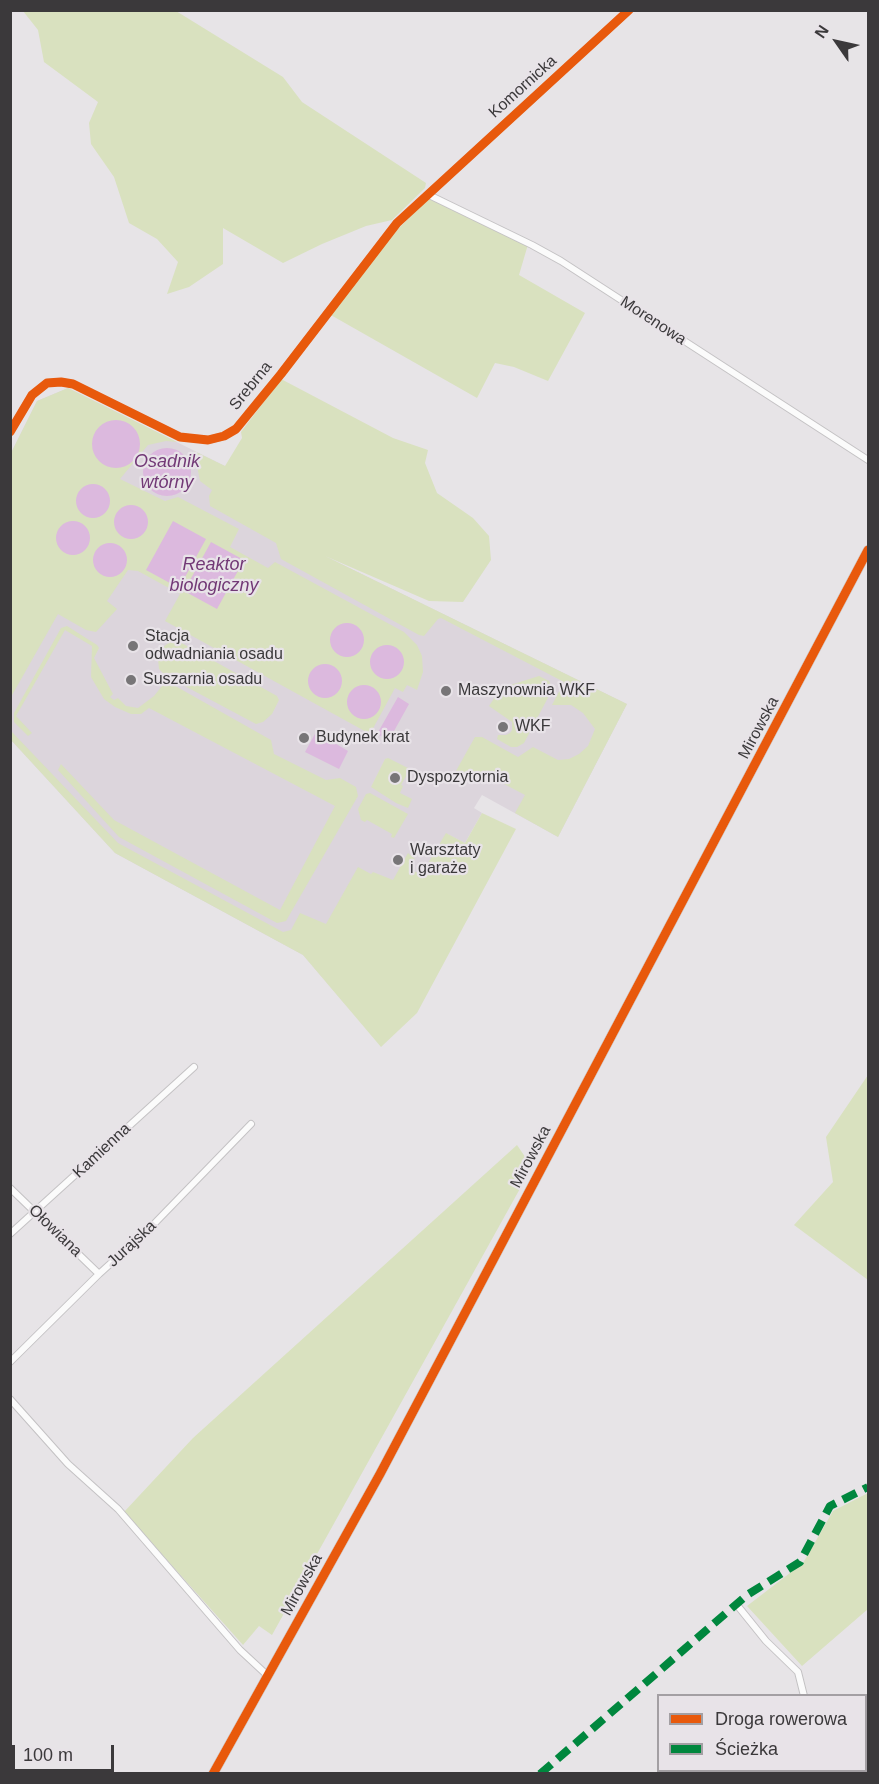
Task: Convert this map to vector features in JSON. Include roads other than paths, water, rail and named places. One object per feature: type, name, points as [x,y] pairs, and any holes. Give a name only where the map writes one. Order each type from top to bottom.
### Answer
[{"type":"street","name":"Komornicka","points":[[437,186],[629,10]]},
{"type":"street","name":"Srebrna","points":[[10,432],[32,395],[47,383],[61,382],[73,384],[180,437],[208,440],[225,436],[241,423],[397,223],[437,186]]},
{"type":"street","name":"Morenowa","points":[[429,195],[561,261],[868,460]]},
{"type":"street","name":"Mirowska","points":[[213,1773],[396,1443],[868,550]]},
{"type":"street","name":"Kamienna","points":[[10,1234],[194,1067]]},
{"type":"street","name":"Jurajska","points":[[10,1362],[99,1274],[152,1226],[251,1124]]},
{"type":"street","name":"Ołowiana","points":[[10,1188],[99,1274]]},
{"type":"street","points":[[10,1399],[68,1464],[118,1509],[240,1650],[261,1672],[267,1675]]},
{"type":"street","points":[[737,1605],[766,1641],[798,1672],[804,1694]]},
{"type":"water","name":"Osadnik wtórny","points":[[111,420],[121,420],[133,427],[140,439],[140,449],[133,461],[121,468],[111,468],[96,457],[92,449],[92,439],[103,424]]},
{"type":"water","name":"Osadnik wtórny","points":[[162,448],[172,448],[184,455],[191,467],[191,477],[184,489],[172,496],[162,496],[147,485],[143,477],[143,467],[154,452]]},
{"type":"water","name":"Osadnik wtórny","points":[[93,484],[105,489],[110,501],[105,513],[93,518],[81,513],[76,501],[81,489]]},
{"type":"water","name":"Osadnik wtórny","points":[[131,505],[143,510],[148,522],[143,534],[131,539],[119,534],[114,522],[119,510]]},
{"type":"water","points":[[73,521],[85,526],[90,538],[85,550],[73,555],[61,550],[56,538],[61,526]]},
{"type":"water","name":"Reaktor biologiczny","points":[[173,521],[206,539],[179,588],[146,570]]},
{"type":"water","name":"Reaktor biologiczny","points":[[211,542],[244,560],[217,609],[184,591]]},
{"type":"water","points":[[110,543],[122,548],[127,560],[122,572],[110,577],[98,572],[93,560],[98,548]]},
{"type":"water","points":[[347,623],[359,628],[364,640],[359,652],[347,657],[335,652],[330,640],[335,628]]},
{"type":"water","points":[[387,645],[399,650],[404,662],[399,674],[387,679],[375,674],[370,662],[375,650]]},
{"type":"water","points":[[325,664],[337,669],[342,681],[337,693],[325,698],[313,693],[308,681],[313,669]]},
{"type":"water","points":[[364,685],[376,690],[381,702],[376,714],[364,719],[352,714],[347,702],[352,690]]},
{"type":"water","points":[[398,697],[409,704],[389,740],[377,734]]},
{"type":"water","points":[[316,732],[348,751],[339,769],[305,752]]},
{"type":"place","name":"Stacja odwadniania osadu","points":[[133,646]]},
{"type":"place","name":"Suszarnia osadu","points":[[131,680]]},
{"type":"place","name":"Maszynownia WKF","points":[[446,691]]},
{"type":"place","name":"WKF","points":[[503,727]]},
{"type":"place","name":"Budynek krat","points":[[304,738]]},
{"type":"place","name":"Dyspozytornia","points":[[395,778]]},
{"type":"place","name":"Warsztaty i garaże","points":[[398,860]]}]
